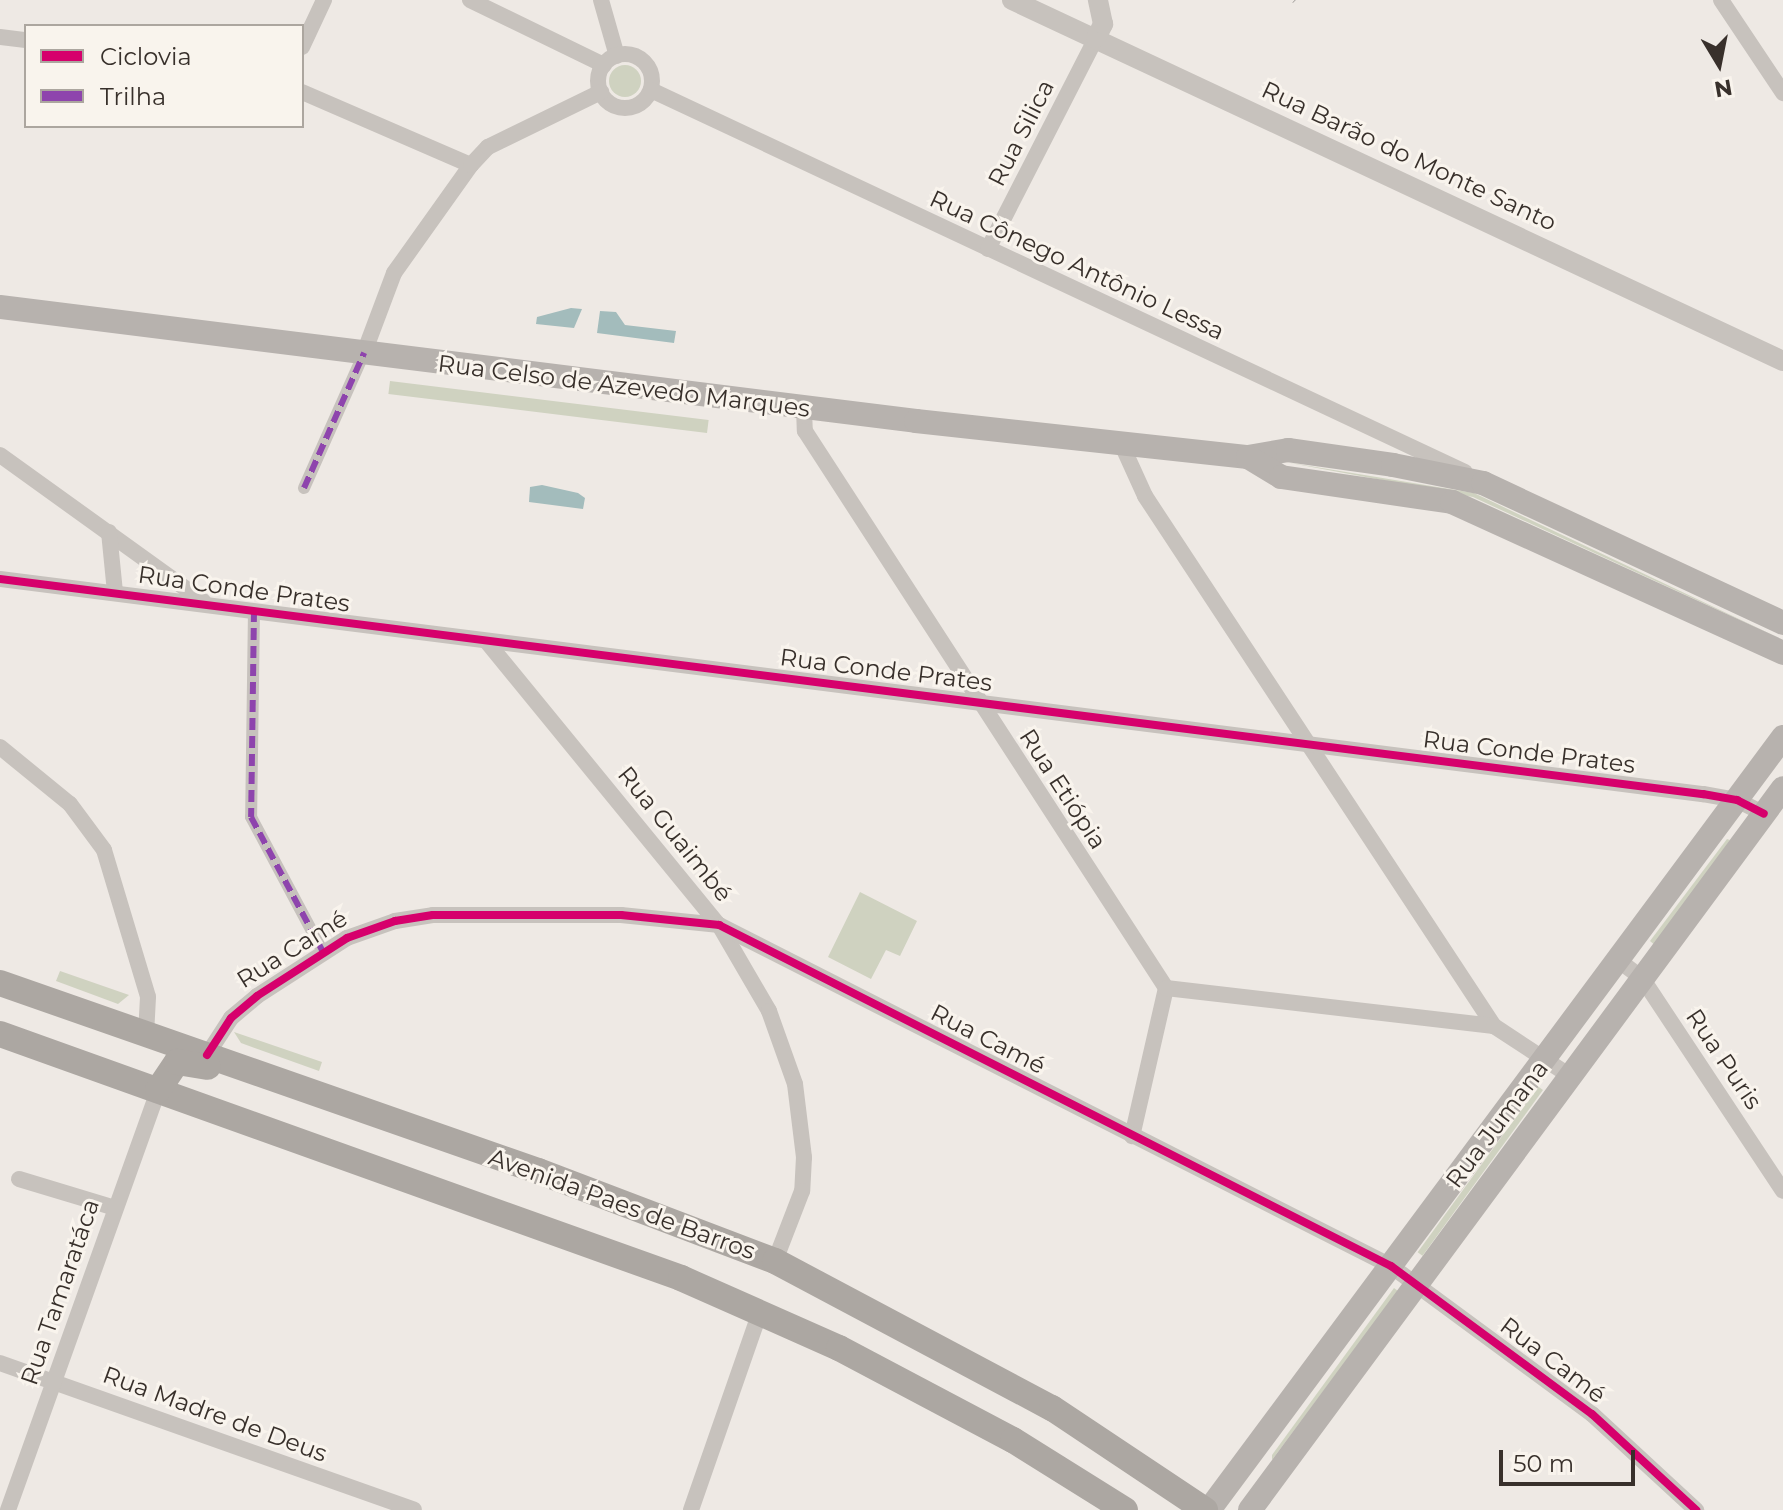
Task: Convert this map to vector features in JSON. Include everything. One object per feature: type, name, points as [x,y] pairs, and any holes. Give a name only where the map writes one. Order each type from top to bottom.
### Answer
[{"type":"main road","name":"Rua Celso de Azevedo Marques","points":[[0,307],[804,408],[1248,457],[1288,450],[1483,483],[1783,623]]},
{"type":"main road","name":"Rua Celso de Azevedo Marques","points":[[1248,457],[1281,477],[1443,501],[1783,653]]},
{"type":"main road","name":"Rua Jumana","points":[[1207,1510],[1783,737]]},
{"type":"main road","name":"Rua Jumana","points":[[1250,1510],[1783,788]]},
{"type":"main road","name":"Avenida Paes de Barros","points":[[0,983],[775,1261],[1052,1408],[1207,1510]]},
{"type":"main road","name":"Avenida Paes de Barros","points":[[0,1034],[681,1278],[760,1312],[1013,1440],[1125,1510]]},
{"type":"main road","points":[[158,1090],[171,1067],[189,1062],[305,1102],[334,1102]]},
{"type":"street","points":[[304,43],[324,0]]},
{"type":"street","points":[[470,0],[610,60],[630,55],[646,64],[651,90],[639,104],[625,108],[610,104],[601,92]]},
{"type":"street","points":[[304,488],[364,353],[394,273],[471,165],[488,147],[601,92],[610,60],[601,0]]},
{"type":"street","name":"Rua Barão do Monte Santo","points":[[1012,0],[1054,9],[1096,38],[1783,361]]},
{"type":"street","points":[[1096,38],[1103,24],[1098,0]]},
{"type":"street","points":[[1721,0],[1783,93]]},
{"type":"street","points":[[0,37],[24,40]]},
{"type":"street","name":"Rua Silica","points":[[988,249],[1096,38]]},
{"type":"street","name":"Rua Cônego Antônio Lessa","points":[[651,90],[1483,483]]},
{"type":"street","points":[[304,93],[471,165]]},
{"type":"street","name":"Rua Etiópia","points":[[804,408],[805,431],[984,702],[1166,988]]},
{"type":"street","points":[[1121,443],[1145,496],[1312,743],[1494,1026],[1570,1076]]},
{"type":"street","points":[[0,455],[205,602]]},
{"type":"street","points":[[109,532],[115,592]]},
{"type":"street","name":"Rua Conde Prates","points":[[0,579],[205,602],[487,642],[1312,743],[1737,800],[1764,814]]},
{"type":"street","points":[[254,610],[251,817],[323,952]]},
{"type":"street","name":"Rua Guaimbé","points":[[487,642],[719,925],[769,1011],[795,1084],[802,1123],[802,1191],[775,1261]]},
{"type":"street","points":[[0,747],[70,804],[104,850],[148,997],[146,1033]]},
{"type":"street","name":"Rua Camé","points":[[207,1055],[231,1018],[323,952],[362,932],[433,915],[667,916],[719,925],[1391,1266],[1592,1414],[1696,1510]]},
{"type":"street","name":"Rua Puris","points":[[1618,960],[1642,978],[1783,1191]]},
{"type":"street","points":[[1132,1136],[1166,988],[1494,1026]]},
{"type":"street","name":"Rua Tamaratáca","points":[[8,1510],[158,1090]]},
{"type":"street","points":[[19,1179],[115,1208]]},
{"type":"street","points":[[691,1510],[760,1312]]},
{"type":"street","name":"Rua Madre de Deus","points":[[0,1363],[414,1510]]},
{"type":"green space","points":[[625,65],[636,70],[641,81],[636,92],[625,97],[614,92],[609,81],[614,70]]},
{"type":"green space","points":[[390,381],[709,420],[707,433],[388,394]]},
{"type":"green space","points":[[1285,462],[1474,493],[1783,640],[1473,497]]},
{"type":"green space","points":[[1727,839],[1730,840],[1656,946],[1650,941]]},
{"type":"green space","points":[[860,892],[917,921],[900,956],[886,950],[871,979],[828,957]]},
{"type":"green space","points":[[60,971],[129,995],[118,1004],[56,981]]},
{"type":"green space","points":[[234,1032],[322,1062],[319,1071],[241,1043]]},
{"type":"green space","points":[[1538,1086],[1543,1090],[1423,1256],[1418,1252]]},
{"type":"green space","points":[[1394,1288],[1398,1291],[1272,1460],[1272,1455]]},
{"type":"water","points":[[571,308],[582,309],[574,328],[536,324],[537,317]]},
{"type":"water","points":[[600,311],[616,312],[625,325],[676,331],[674,343],[597,333]]},
{"type":"water","points":[[542,485],[578,493],[585,498],[583,509],[529,502],[530,487]]},
{"type":"marked path","points":[[304,488],[364,353]]},
{"type":"marked path","points":[[254,610],[251,817],[323,952]]},
{"type":"cycle path","points":[[0,579],[1703,794],[1737,800],[1764,814]]},
{"type":"cycle path","points":[[207,1055],[231,1018],[257,996],[347,938],[395,921],[433,915],[621,915],[719,925],[1391,1266],[1592,1414],[1696,1510]]}]
